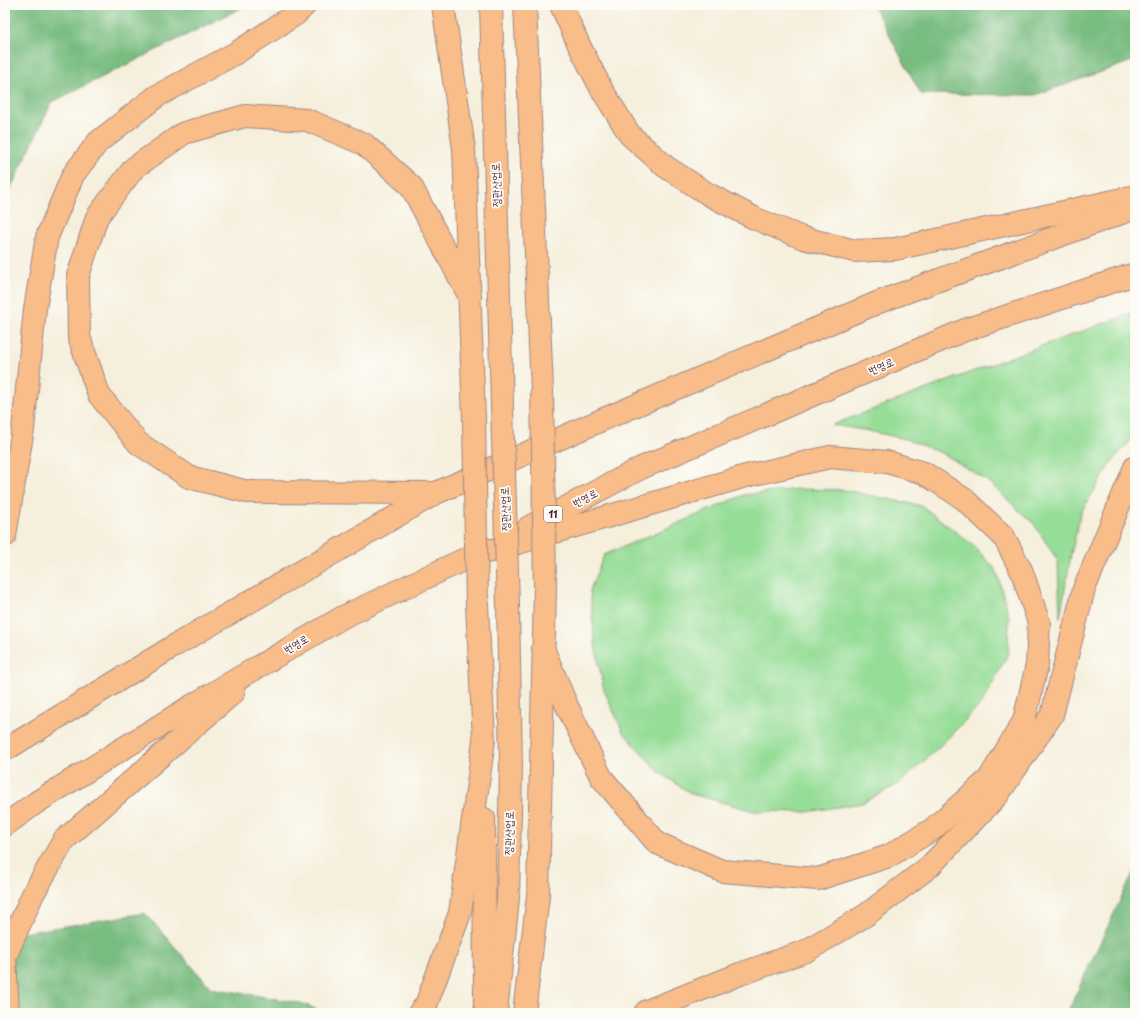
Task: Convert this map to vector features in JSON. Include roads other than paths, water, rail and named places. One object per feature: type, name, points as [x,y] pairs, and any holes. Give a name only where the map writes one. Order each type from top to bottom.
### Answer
[{"type":"highway","points":[[5,536],[23,429],[35,309],[47,237],[73,175],[98,142],[157,96],[236,53],[296,14],[305,5]]},
{"type":"highway","points":[[442,5],[464,149],[474,420],[477,605],[484,740],[485,1013]]},
{"type":"highway","name":"정관산업로","points":[[491,5],[508,606],[511,768],[508,899],[496,1013]]},
{"type":"highway","points":[[524,1013],[538,896],[545,589],[542,390],[525,5]]},
{"type":"highway","points":[[561,5],[602,90],[630,135],[666,167],[708,194],[754,218],[803,238],[855,251],[895,249],[1135,196]]},
{"type":"highway","points":[[436,493],[248,492],[189,477],[138,443],[100,395],[79,337],[78,276],[97,217],[134,168],[184,133],[245,116],[307,120],[364,144],[411,186],[470,297]]},
{"type":"highway","points":[[5,750],[174,646],[436,493],[604,419],[878,302],[1135,208]]},
{"type":"highway","name":"번영로","points":[[5,825],[37,802],[192,705],[343,617],[473,556],[641,468],[958,333],[1135,274]]},
{"type":"highway","points":[[473,556],[746,476],[830,457],[887,462],[924,473],[964,499],[1004,537],[1022,572],[1039,623],[1037,665],[1024,721],[989,779],[933,829],[889,856],[818,879],[722,871],[657,843],[601,777],[566,704],[543,648]]},
{"type":"highway","points":[[645,1013],[654,1008],[740,974],[806,951],[866,915],[929,867],[997,796],[1052,715],[1084,589],[1135,467]]},
{"type":"highway","points":[[8,1013],[5,957],[33,894],[64,840],[276,656]]},
{"type":"highway","points":[[419,1013],[426,1005],[460,913],[484,740]]}]
